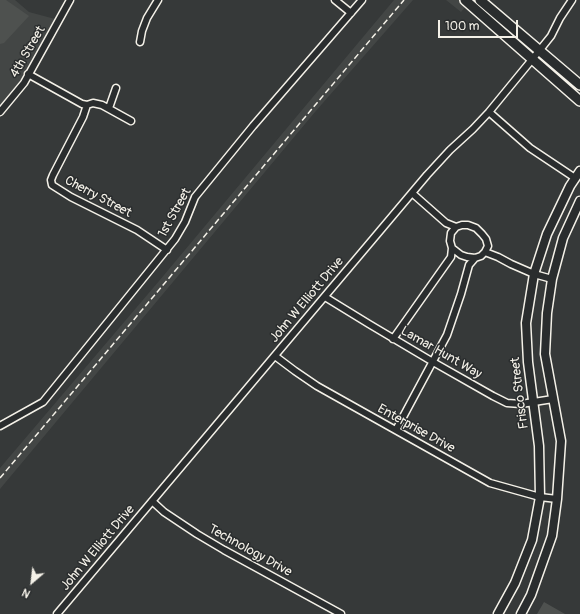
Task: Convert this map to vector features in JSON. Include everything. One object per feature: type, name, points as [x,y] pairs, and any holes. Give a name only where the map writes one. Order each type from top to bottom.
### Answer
[{"type":"main road","points":[[465,0],[580,100]]},
{"type":"main road","points":[[480,0],[580,85]]},
{"type":"street","name":"4th Street","points":[[0,112],[24,83],[70,0]]},
{"type":"street","points":[[140,42],[147,18],[158,0]]},
{"type":"street","points":[[335,0],[351,13]]},
{"type":"street","name":"1st Street","points":[[0,426],[43,402],[167,250],[185,222],[195,197],[362,0]]},
{"type":"street","name":"John W Elliott Drive","points":[[57,614],[412,193],[450,150],[489,112],[551,36],[560,18],[572,0]]},
{"type":"street","points":[[28,74],[71,99],[87,105],[93,103],[102,105],[131,121]]},
{"type":"street","points":[[109,108],[116,88]]},
{"type":"street","name":"Cherry Street","points":[[87,105],[84,117],[53,174],[51,180],[52,185],[72,197],[137,230],[167,250]]},
{"type":"street","points":[[489,112],[530,148],[578,174]]},
{"type":"street","name":"Frisco Street","points":[[498,614],[515,583],[532,540],[540,497],[539,446],[528,362],[526,323],[534,274],[547,234],[570,186],[578,174]]},
{"type":"street","points":[[412,193],[446,223],[456,227]]},
{"type":"street","points":[[521,614],[531,596],[552,536],[557,499],[561,440],[545,354],[546,313],[552,279],[563,238],[580,201]]},
{"type":"street","points":[[446,223],[451,234]]},
{"type":"street","points":[[393,339],[451,257],[451,234],[456,227],[468,225],[476,228],[486,239],[486,249],[469,265],[461,294],[446,335],[396,430]]},
{"type":"street","points":[[452,248],[464,256],[469,265]]},
{"type":"street","points":[[486,249],[511,264],[534,274],[552,279]]},
{"type":"street","points":[[451,257],[464,256],[475,258]]},
{"type":"street","name":"Lamar Hunt Way","points":[[325,297],[393,339],[489,394],[507,402],[521,404],[554,399]]},
{"type":"street","name":"Enterprise Drive","points":[[275,356],[317,386],[490,483],[540,497],[557,499]]},
{"type":"street","name":"Technology Drive","points":[[152,501],[164,512],[203,538],[341,614]]},
{"type":"shaded area","points":[[0,0],[15,0],[29,12],[55,19],[21,80],[0,108]]},
{"type":"shaded area","points":[[0,0],[6,0],[29,16],[4,43],[0,44]]},
{"type":"shaded area","points":[[394,0],[413,0],[315,112],[0,489],[0,468]]},
{"type":"shaded area","points":[[446,0],[471,0],[461,12]]},
{"type":"shaded area","points":[[544,602],[565,614],[537,614]]},
{"type":"railway","points":[[0,478],[404,0]]}]
